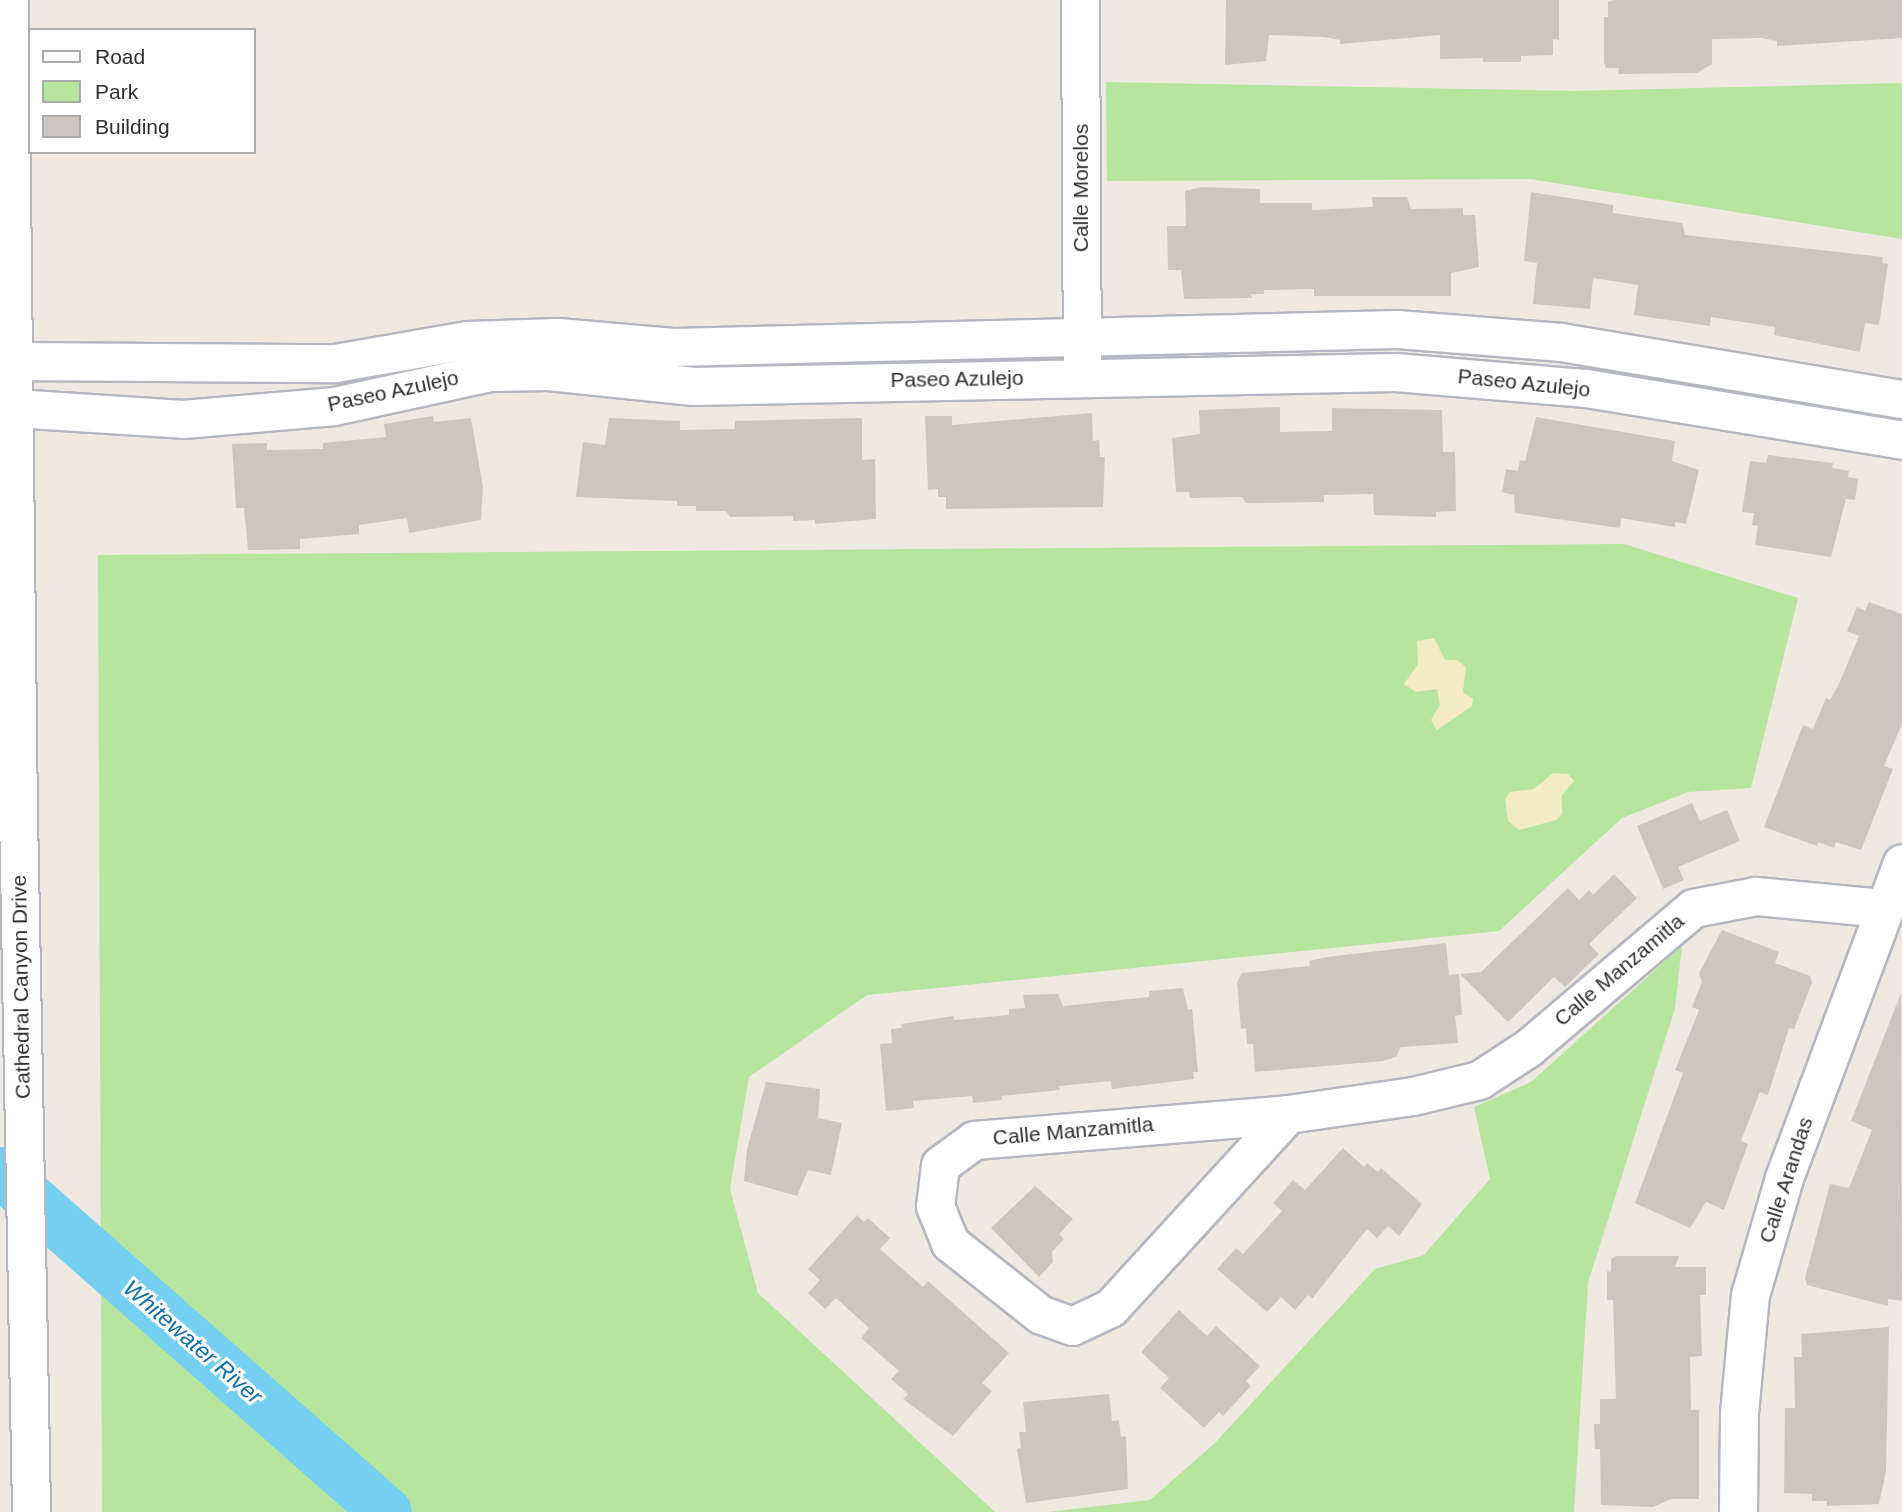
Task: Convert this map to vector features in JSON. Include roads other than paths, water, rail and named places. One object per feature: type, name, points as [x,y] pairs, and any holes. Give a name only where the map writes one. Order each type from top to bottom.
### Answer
[{"type":"street","name":"Cathedral Canyon Drive","points":[[9,0],[18,813],[31,1510]]},
{"type":"street","name":"Calle Morelos","points":[[1080,0],[1083,375]]},
{"type":"street","name":"Paseo Azulejo","points":[[13,361],[335,363],[467,340],[558,337],[673,347],[1397,329],[1561,342],[1902,400]]},
{"type":"street","name":"Paseo Azulejo","points":[[14,408],[183,419],[334,406],[407,386],[490,372],[548,371],[693,386],[1083,375],[1395,372],[1586,388],[1902,440]]},
{"type":"street","name":"Calle Arandas","points":[[1738,1512],[1740,1413],[1750,1295],[1784,1178],[1902,863]]},
{"type":"street","name":"Calle Manzamitla","points":[[1287,1114],[1110,1308],[1072,1326],[1041,1315],[950,1243],[935,1206],[940,1166],[974,1140],[1287,1114],[1413,1096],[1479,1080],[1528,1048],[1693,908],[1756,896],[1884,908]]},
{"type":"waterway","name":"Whitewater River","points":[[0,1172],[386,1512]]}]
